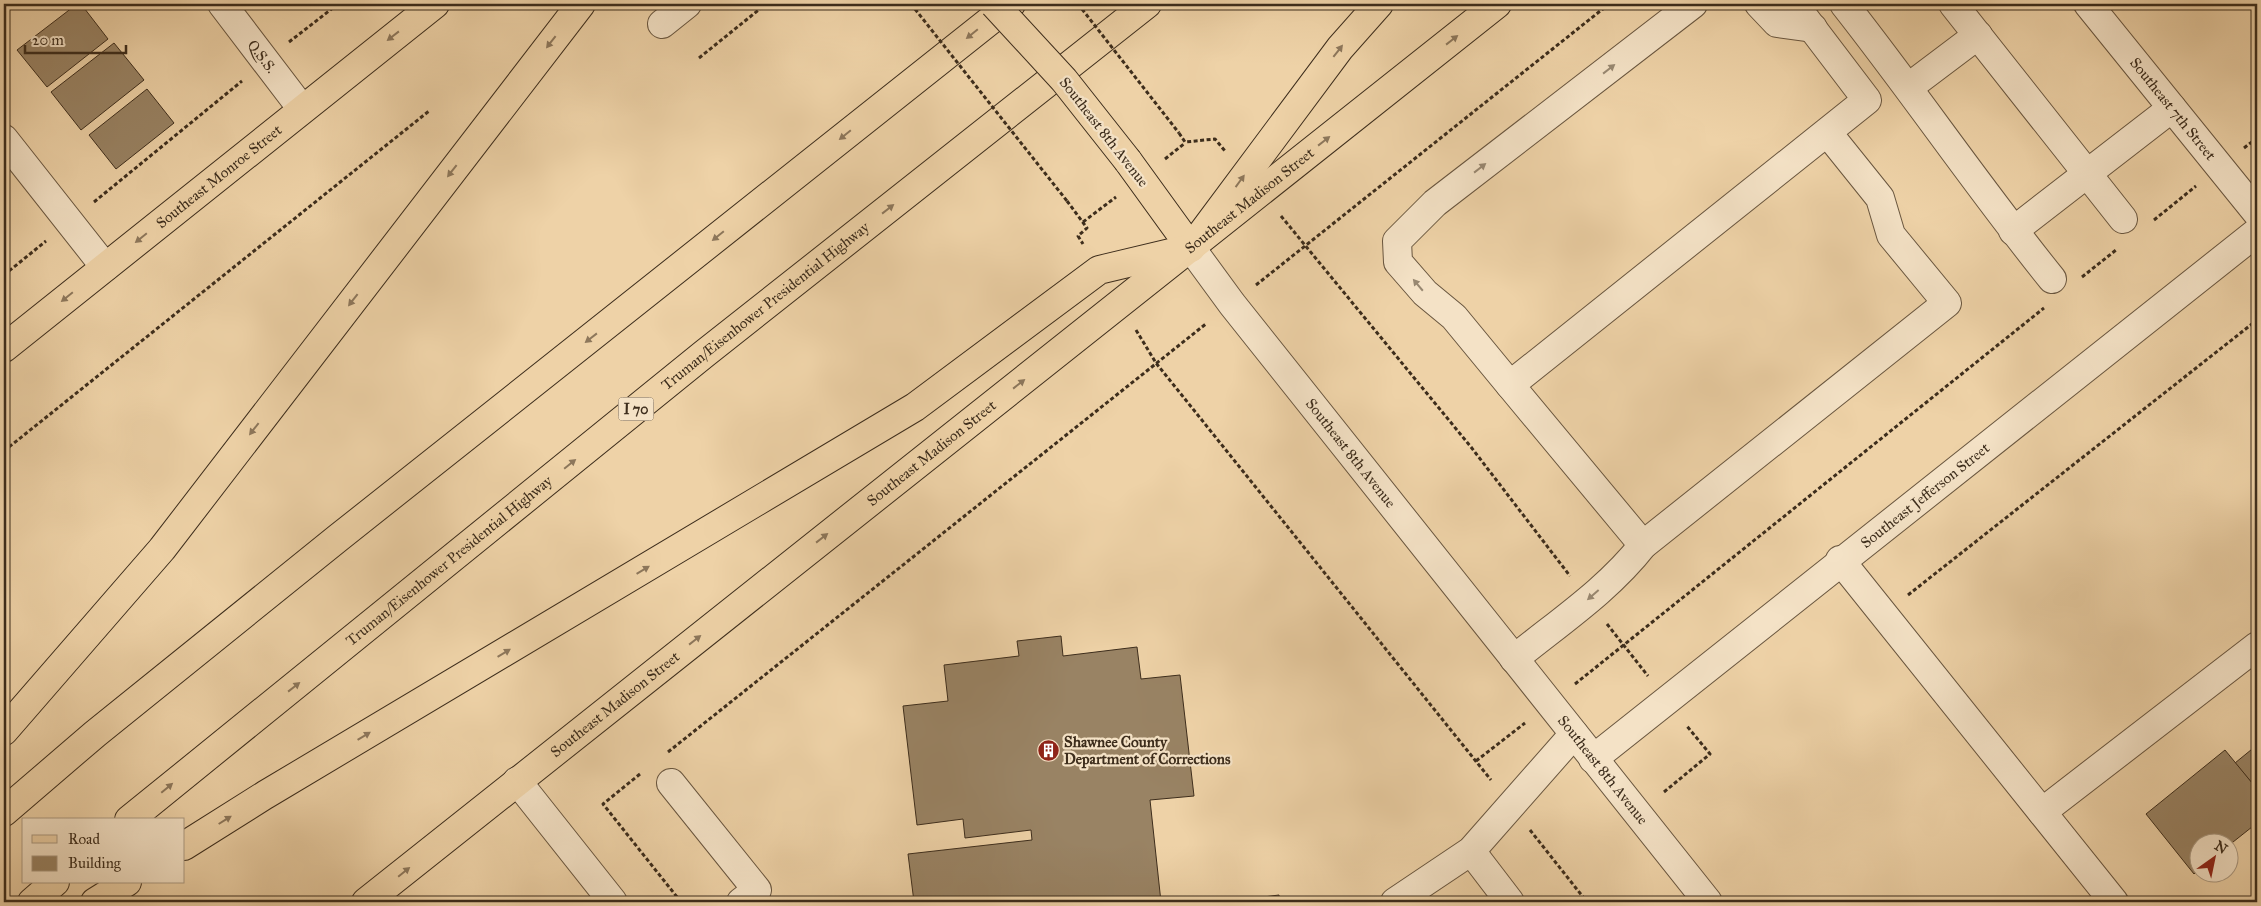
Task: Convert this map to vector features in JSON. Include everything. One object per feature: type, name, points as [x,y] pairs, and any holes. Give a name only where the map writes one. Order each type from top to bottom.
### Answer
[{"type":"main road","points":[[4,732],[162,549],[581,4]]},
{"type":"main road","name":"Southeast 8th Avenue","points":[[994,4],[1064,80],[1128,161],[1191,248]]},
{"type":"main road","points":[[4,812],[95,734],[338,538],[1011,4]]},
{"type":"main road","name":"Truman/Eisenhower Presidential Highway","points":[[132,818],[704,354],[1148,4]]},
{"type":"main road","points":[[1253,183],[1340,48],[1379,4]]},
{"type":"main road","name":"Southeast Madison Street","points":[[366,902],[1191,248],[1253,183],[1497,4]]},
{"type":"main road","name":"Southeast Monroe Street","points":[[4,348],[432,5]]},
{"type":"main road","points":[[185,845],[265,795],[915,408],[1099,270],[1191,248]]},
{"type":"main road","points":[[32,902],[53,884]]},
{"type":"main road","points":[[95,902],[124,884]]},
{"type":"street","name":"Q.S.S.","points":[[222,4],[302,109]]},
{"type":"street","points":[[662,24],[687,4]]},
{"type":"street","points":[[1643,545],[1454,317],[1424,293],[1398,262],[1397,241],[1435,203],[1693,4]]},
{"type":"street","points":[[1759,4],[1777,23],[1813,28]]},
{"type":"street","points":[[1510,385],[1866,100],[1794,4]]},
{"type":"street","points":[[1844,4],[1909,87],[2013,231],[2051,292]]},
{"type":"street","points":[[1954,4],[2123,219]]},
{"type":"street","name":"Southeast 7th Street","points":[[2088,4],[2257,213]]},
{"type":"street","points":[[1909,87],[1978,35]]},
{"type":"street","points":[[2013,231],[2172,108]]},
{"type":"street","points":[[1514,658],[1588,600],[1629,563],[1643,545],[1947,303],[1891,235],[1880,198],[1826,132]]},
{"type":"street","points":[[4,139],[105,267]]},
{"type":"street","name":"Southeast Jefferson Street","points":[[1593,759],[1840,560],[2257,232]]},
{"type":"street","name":"Southeast 8th Avenue","points":[[1191,248],[1232,304],[1708,902]]},
{"type":"street","points":[[1840,560],[2114,902]]},
{"type":"street","points":[[2042,812],[2257,646]]},
{"type":"street","points":[[1397,902],[1471,851],[1574,734]]},
{"type":"street","points":[[517,781],[613,902]]},
{"type":"street","points":[[671,783],[755,898]]},
{"type":"street","points":[[1471,851],[1510,902]]},
{"type":"path","points":[[4,275],[338,4]]},
{"type":"path","points":[[699,58],[766,4]]},
{"type":"path","points":[[911,4],[1088,228],[1078,236]]},
{"type":"path","points":[[1078,4],[1185,142],[1215,139],[1307,246],[1470,447],[1710,754],[1664,792]]},
{"type":"path","points":[[665,754],[1156,363],[1307,246],[1609,4]]},
{"type":"path","points":[[4,451],[429,111]]},
{"type":"path","points":[[2150,223],[2257,138]]},
{"type":"path","points":[[2080,279],[2119,248]]},
{"type":"path","points":[[1476,761],[1550,704],[2051,292]]},
{"type":"path","points":[[1902,600],[2257,320]]},
{"type":"path","points":[[1156,363],[1587,902]]},
{"type":"path","points":[[642,773],[603,804],[681,902]]},
{"type":"building","points":[[77,4],[81,4],[108,39],[47,87],[17,50]]},
{"type":"building","points":[[114,43],[144,80],[81,130],[51,92]]},
{"type":"building","points":[[147,89],[174,123],[116,169],[89,135]]},
{"type":"building","name":"Shawnee County Department of Corrections","points":[[1061,636],[1063,656],[1137,647],[1141,679],[1180,675],[1194,796],[1150,800],[1161,902],[914,902],[908,854],[1032,840],[1031,830],[965,838],[963,819],[917,825],[903,706],[948,701],[944,665],[1019,656],[1017,641]]},
{"type":"building","points":[[2257,745],[2257,789],[2235,763]]},
{"type":"building","points":[[2225,750],[2257,789],[2257,823],[2238,838],[2238,834],[2188,834],[2188,866],[2146,814]]},
{"type":"building","points":[[1279,895],[1280,902],[1225,902]]},
{"type":"place","name":"Shawnee County Department of Corrections","points":[[1048,751]]}]
